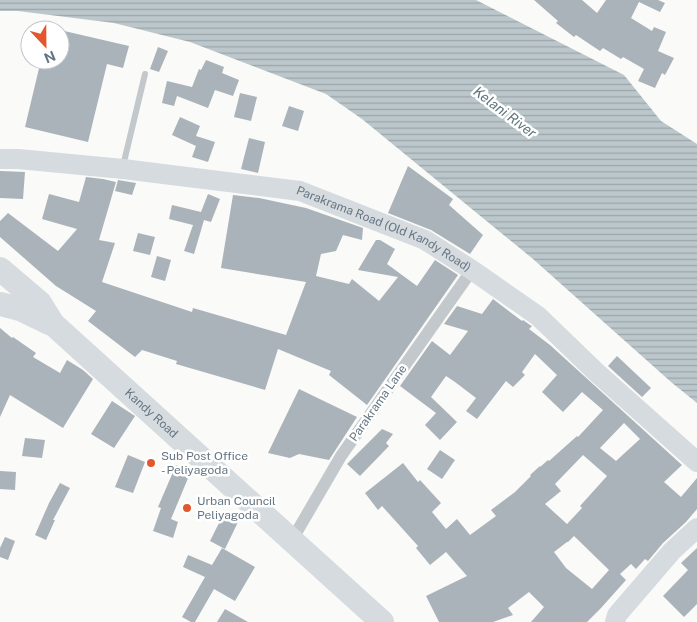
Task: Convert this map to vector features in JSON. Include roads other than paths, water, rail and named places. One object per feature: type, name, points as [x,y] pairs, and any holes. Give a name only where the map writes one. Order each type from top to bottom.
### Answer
[{"type":"highway","name":"Kandy Road","points":[[0,269],[40,303],[53,324],[382,622]]},
{"type":"highway","name":"Kandy Road","points":[[7,310],[53,324]]},
{"type":"main road","name":"Parakrama Road (Old Kandy Road)","points":[[0,159],[122,169],[300,191],[425,240],[538,316],[596,372],[697,462]]},
{"type":"main road","points":[[615,622],[617,615],[672,552],[697,528]]},
{"type":"street","name":"Parakrama Lane","points":[[292,540],[313,501],[341,456],[472,270]]},
{"type":"lane","points":[[122,169],[145,74]]},
{"type":"water","name":"Kelani River","points":[[0,0],[476,0],[624,75],[661,121],[697,144],[697,403],[533,259],[362,119],[326,94],[190,42],[114,23],[18,11],[0,11]]},
{"type":"place","name":"Sub Post Office - Peliyagoda","points":[[151,463]]},
{"type":"place","name":"Urban Council Peliyagoda","points":[[187,508]]}]
